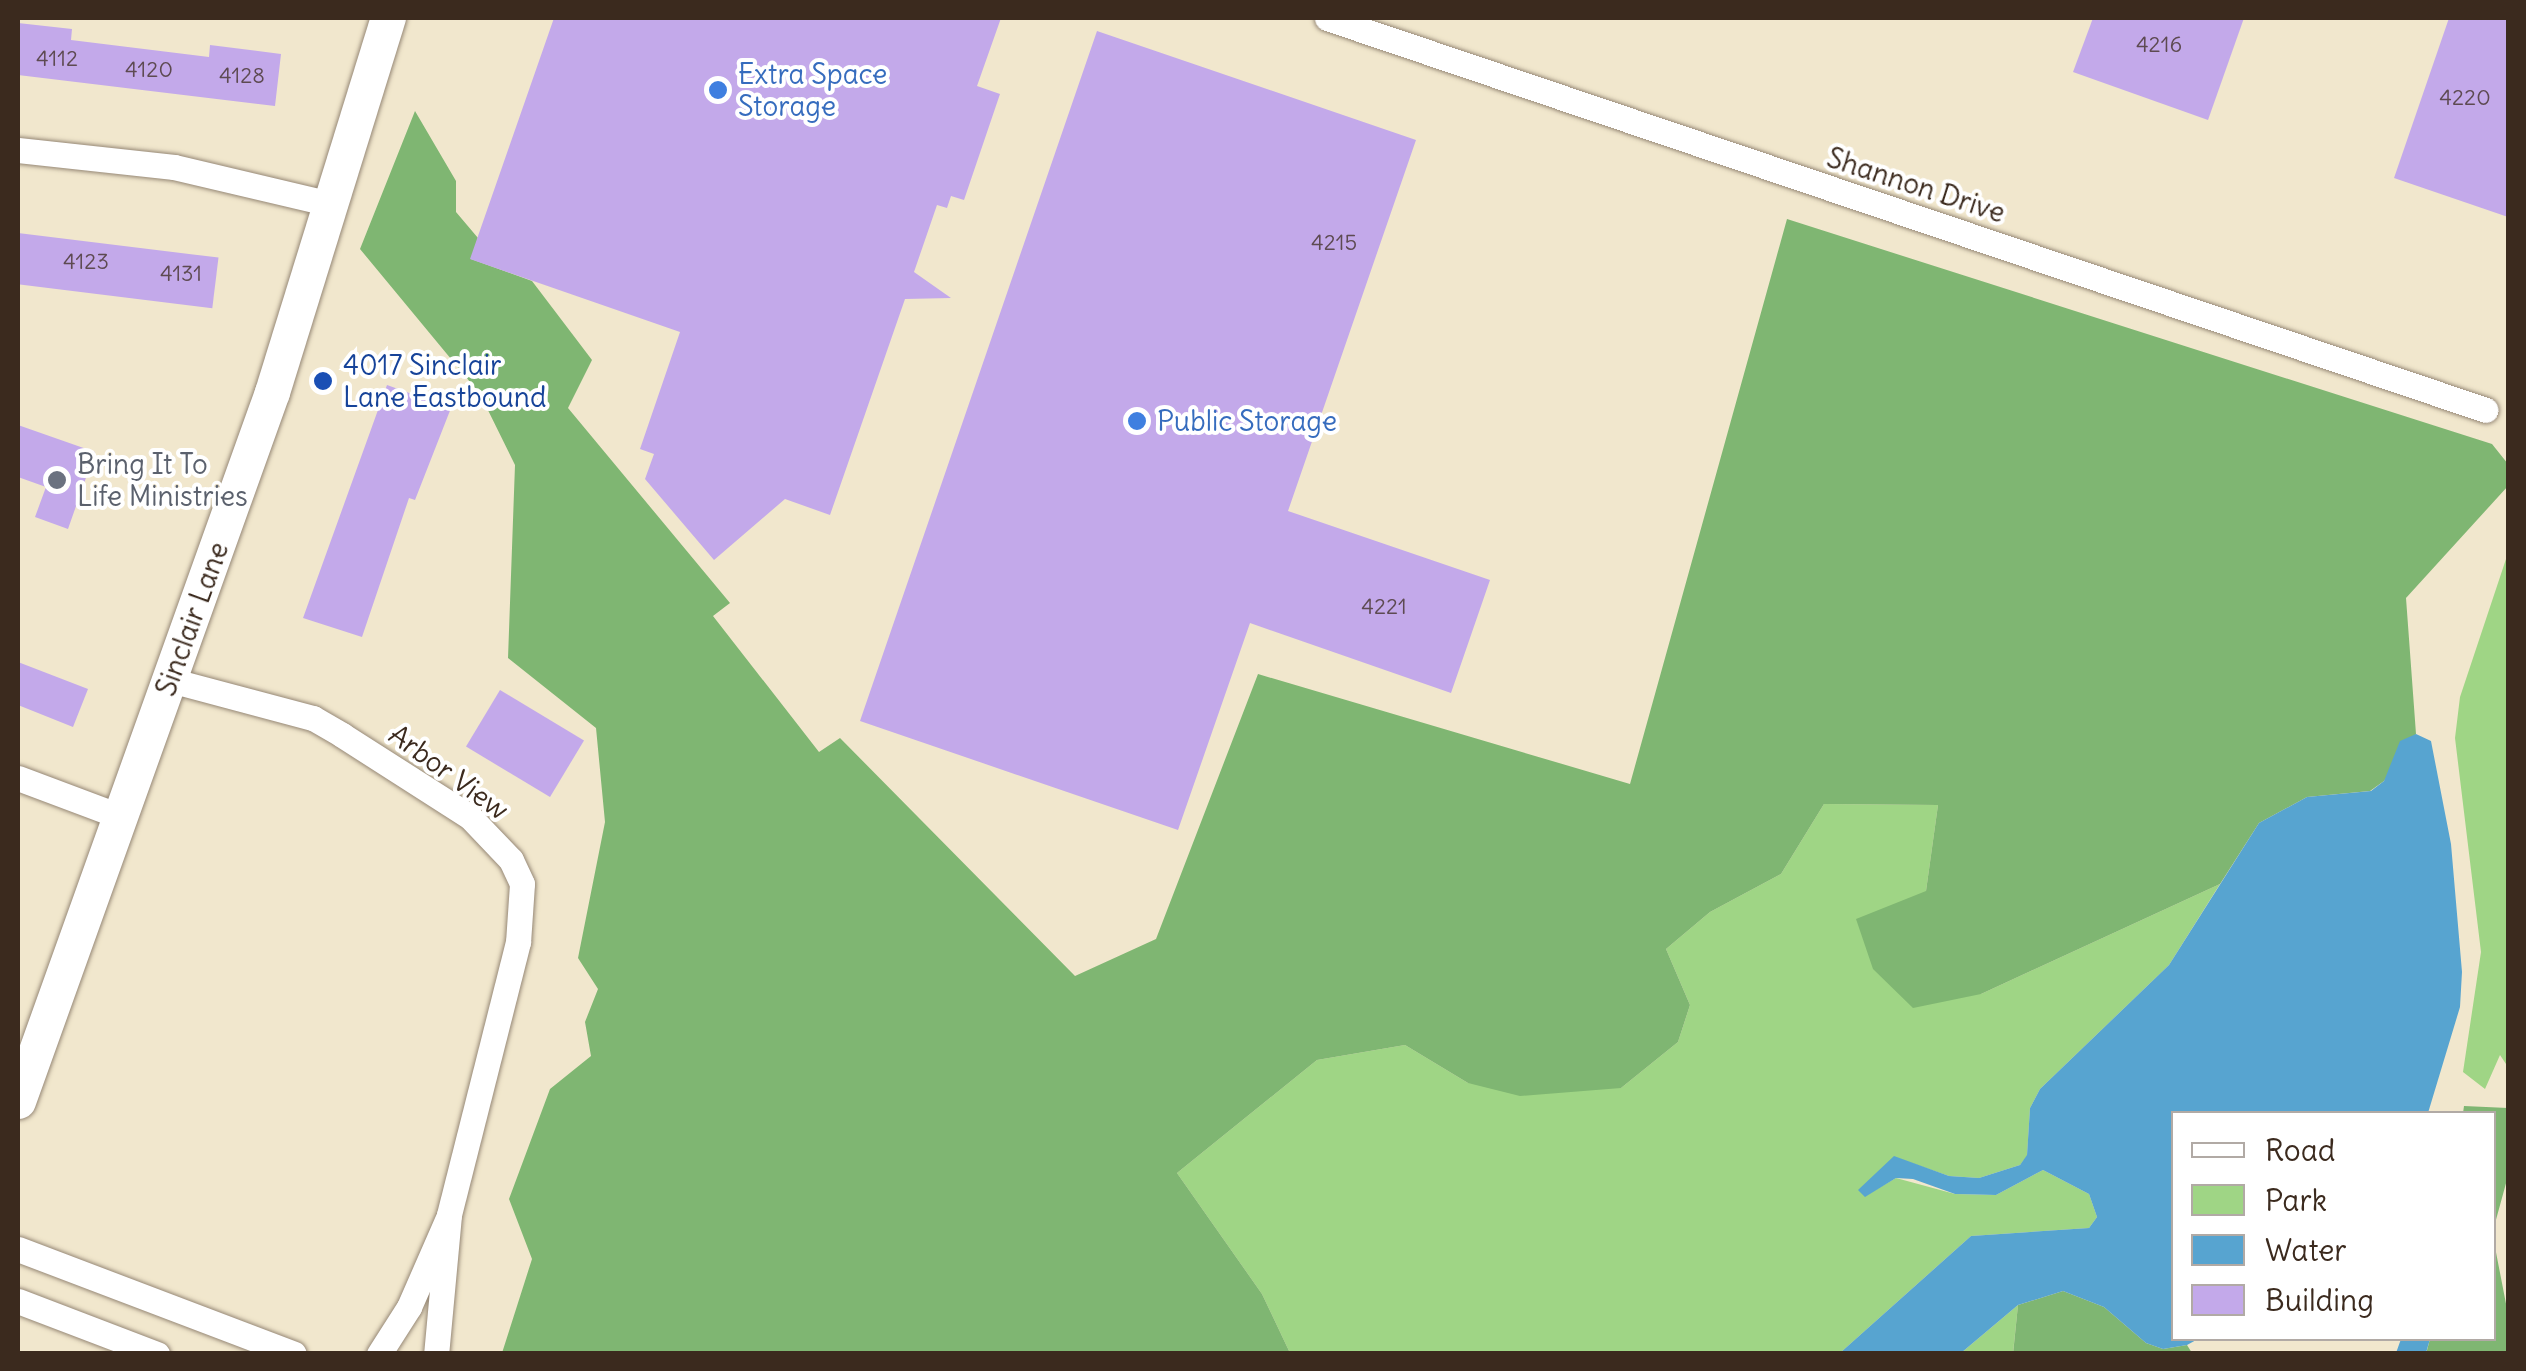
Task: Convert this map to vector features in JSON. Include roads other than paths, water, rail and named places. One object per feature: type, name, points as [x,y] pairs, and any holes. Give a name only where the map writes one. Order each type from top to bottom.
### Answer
[{"type":"main road","name":"Sinclair Lane","points":[[18,1101],[335,205],[388,18]]},
{"type":"street","name":"Shannon Drive","points":[[1327,18],[2486,410]]},
{"type":"street","points":[[18,150],[174,167],[335,205]]},
{"type":"street","name":"Arbor View","points":[[170,680],[313,718],[470,817],[511,860],[522,884],[518,942],[449,1215],[436,1354]]},
{"type":"street","points":[[18,778],[122,816]]},
{"type":"street","name":"Arbor View","points":[[379,1354],[408,1307],[449,1215]]},
{"type":"street","points":[[18,1249],[294,1354]]},
{"type":"street","points":[[18,1302],[157,1354]]},
{"type":"water","points":[[2416,734],[2431,741],[2451,844],[2462,972],[2460,1007],[2429,1111],[2171,1111],[2171,1341],[2194,1341],[2187,1345],[2163,1349],[2146,1343],[2104,1307],[2063,1291],[2018,1305],[1961,1353],[1840,1353],[1971,1236],[2089,1228],[2097,1217],[2089,1194],[2043,1170],[1996,1195],[1955,1194],[1913,1179],[1896,1178],[1865,1197],[1858,1190],[1894,1156],[1949,1176],[1979,1178],[2020,1165],[2027,1155],[2030,1108],[2040,1089],[2169,965],[2259,823],[2307,797],[2371,791],[2384,781],[2400,741]]},
{"type":"water","points":[[2400,1341],[2429,1341],[2426,1353],[2396,1353]]},
{"type":"place","name":"Extra Space Storage","points":[[718,90]]},
{"type":"place","name":"4017 Sinclair Lane Eastbound","points":[[323,381]]},
{"type":"place","name":"Public Storage","points":[[1137,421]]},
{"type":"place","name":"Bring It To Life Ministries","points":[[57,480]]}]
